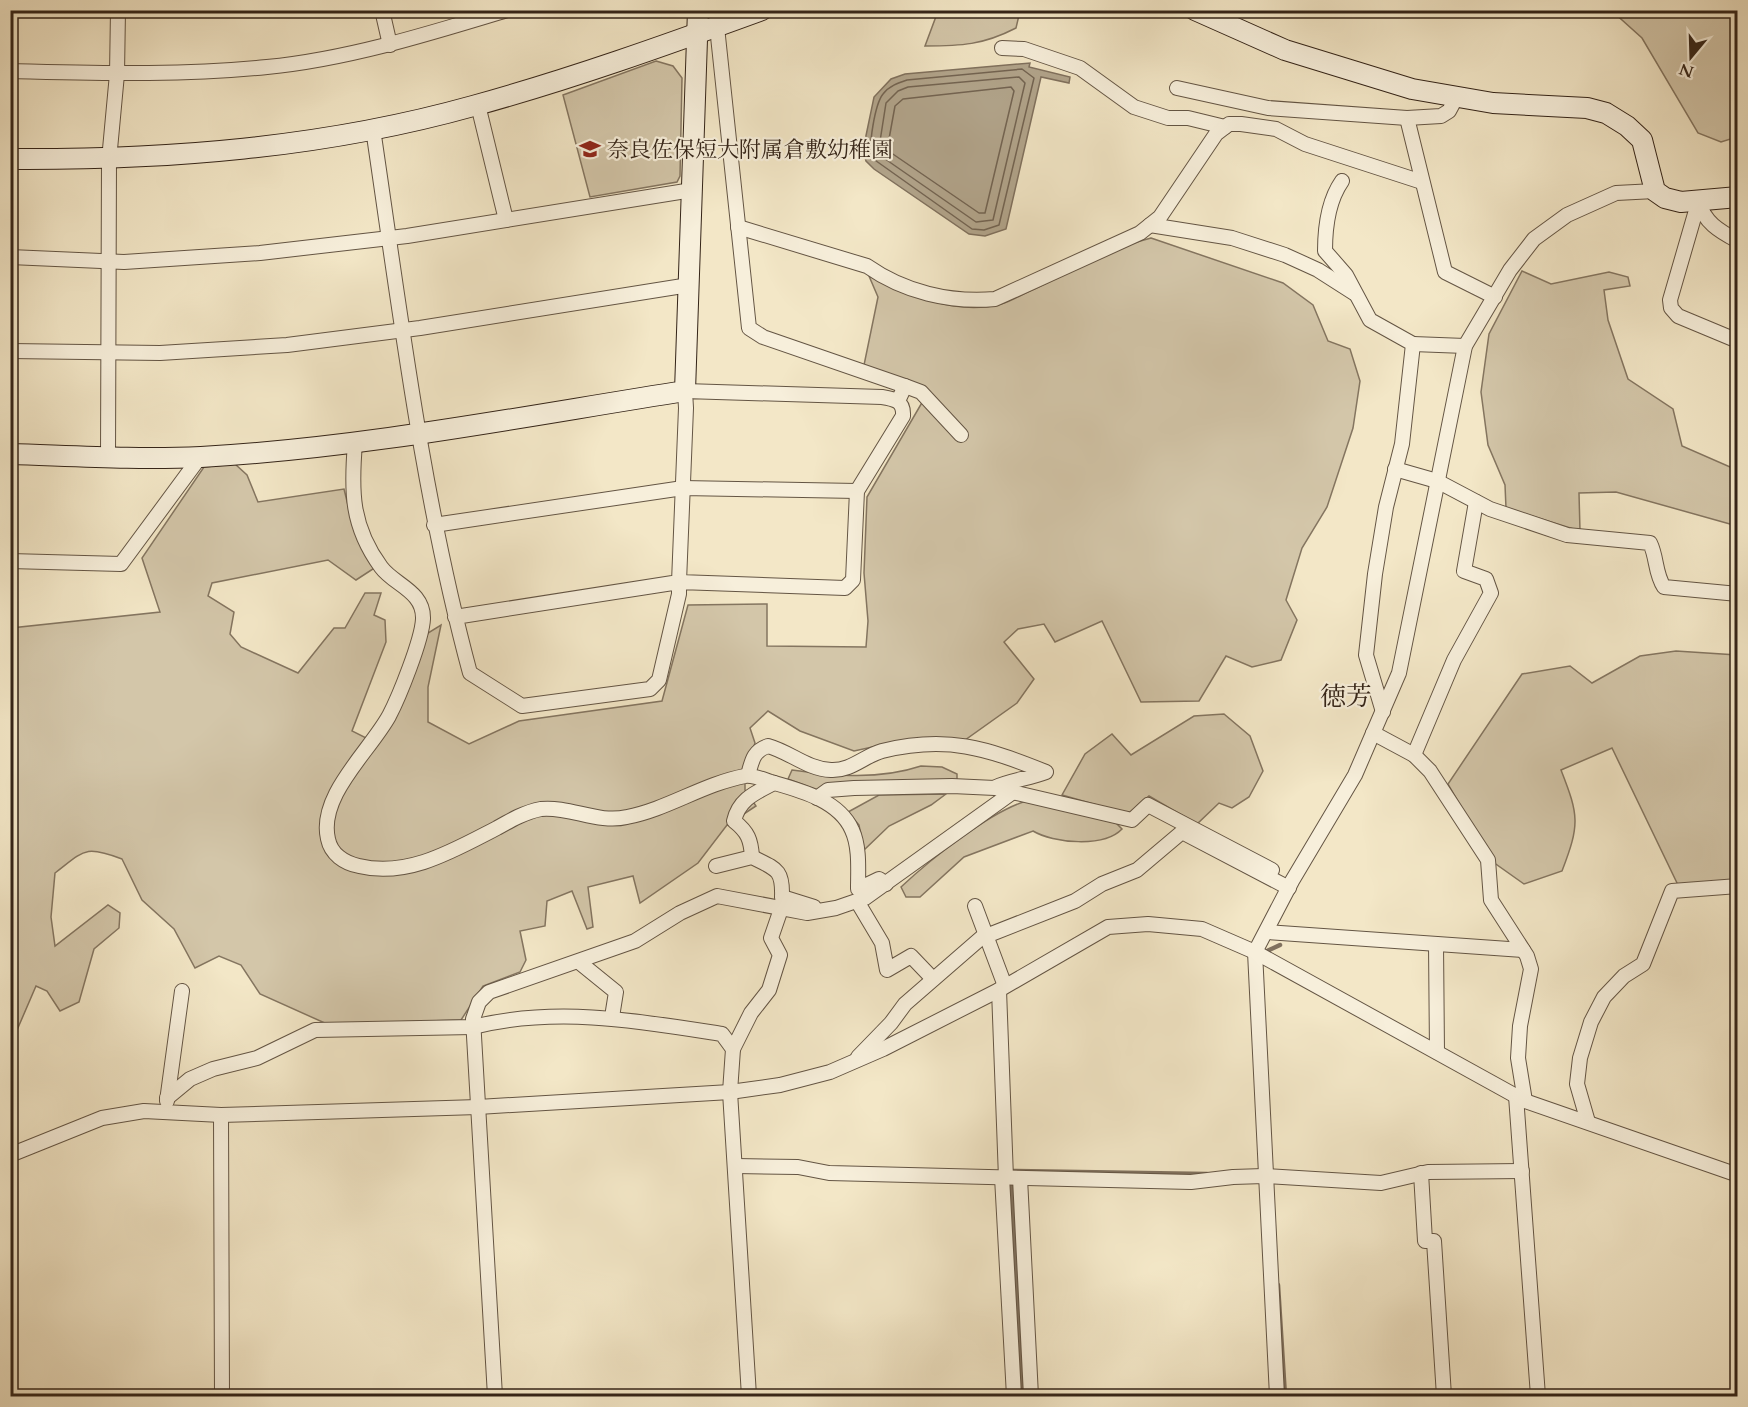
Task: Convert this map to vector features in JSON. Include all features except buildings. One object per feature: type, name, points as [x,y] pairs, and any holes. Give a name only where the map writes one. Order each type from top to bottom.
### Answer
[{"type":"street","points":[[108,457],[109,160],[117,74],[117,10]]},
{"type":"street","points":[[382,10],[390,45]]},
{"type":"street","points":[[10,71],[117,74],[269,67],[390,45],[507,10]]},
{"type":"street","points":[[698,10],[707,30],[738,227],[749,328],[763,337],[921,393],[961,435]]},
{"type":"street","points":[[10,159],[109,160],[219,152],[314,140],[373,129],[478,105],[564,81],[762,10]]},
{"type":"street","points":[[1195,10],[1285,50],[1412,89],[1493,103],[1587,108],[1606,113],[1627,126],[1642,140],[1655,191]]},
{"type":"street","points":[[373,129],[434,525],[470,673],[522,706],[650,689],[659,680],[679,594],[693,190],[707,30]]},
{"type":"street","points":[[1002,48],[1024,49],[1080,68],[1134,107],[1168,118],[1188,117],[1225,127],[1241,124],[1276,129],[1305,144],[1422,182]]},
{"type":"street","points":[[1177,88],[1268,108],[1407,118],[1441,116],[1449,111],[1456,98]]},
{"type":"street","points":[[478,105],[506,220]]},
{"type":"street","points":[[1407,118],[1445,272],[1495,297]]},
{"type":"street","points":[[738,227],[867,266],[885,278],[909,288],[970,301],[995,299],[1140,233],[1160,217],[1216,134],[1225,127]]},
{"type":"street","points":[[1342,181],[1334,193],[1325,230],[1325,250],[1346,275],[1370,320],[1413,344],[1465,346]]},
{"type":"street","points":[[10,257],[109,261],[260,253],[506,220],[693,190]]},
{"type":"street","points":[[1276,1396],[1255,952],[1355,775],[1399,673],[1465,346],[1510,270],[1534,239],[1567,215],[1616,194],[1655,191],[1673,200],[1699,201],[1737,197]]},
{"type":"street","points":[[1699,201],[1702,215],[1709,223],[1737,241]]},
{"type":"street","points":[[1699,201],[1670,300],[1671,308],[1678,316],[1737,341]]},
{"type":"street","points":[[1150,225],[1232,238],[1285,255],[1318,270],[1354,293]]},
{"type":"street","points":[[10,351],[108,353],[236,349],[403,329],[689,285]]},
{"type":"street","points":[[1383,712],[1366,656],[1375,574],[1402,444],[1413,344]]},
{"type":"street","points":[[898,401],[905,386]]},
{"type":"street","points":[[10,454],[200,457],[355,443],[685,391],[882,397],[898,401],[904,409],[903,416],[857,491],[853,580],[846,588],[679,582],[455,617]]},
{"type":"street","points":[[355,443],[351,488],[357,521],[382,569],[416,597],[423,619],[402,685],[389,716],[329,808],[328,841],[341,859],[365,868],[415,865],[451,852],[524,814],[554,808],[606,819],[624,818],[649,812],[707,786],[748,775],[794,787],[827,803],[851,826],[855,837],[858,889],[879,879],[885,884]]},
{"type":"street","points":[[10,561],[121,564],[200,457]]},
{"type":"street","points":[[1395,469],[1437,481],[1476,502],[1567,536],[1650,543],[1656,555],[1659,580],[1664,587],[1737,594]]},
{"type":"street","points":[[434,525],[683,488],[857,491]]},
{"type":"street","points":[[1414,755],[1454,660],[1491,593],[1486,579],[1464,571],[1476,502]]},
{"type":"street","points":[[1373,733],[1414,755],[1430,771],[1488,860],[1491,900],[1524,950],[1531,969],[1520,1026],[1518,1058],[1522,1171],[1538,1396]]},
{"type":"street","points":[[748,775],[754,755],[759,749],[768,746],[819,769],[834,771],[853,766],[887,750],[907,745],[942,742],[991,750],[1046,771],[1024,780],[1003,783],[995,788]]},
{"type":"street","points":[[752,857],[751,839],[745,829],[734,821],[737,808],[742,801],[774,783]]},
{"type":"street","points":[[817,798],[828,790],[854,788],[952,786],[995,788],[1132,820],[1148,805],[1291,885]]},
{"type":"street","points":[[495,1395],[472,1019],[479,1002],[489,992],[579,962],[635,940],[680,913],[717,896],[807,913],[857,901],[885,884],[1013,792]]},
{"type":"street","points":[[852,1062],[891,1023],[904,1004],[987,935],[1075,901],[1102,884],[1137,870],[1182,832],[1291,885]]},
{"type":"street","points":[[716,866],[752,857],[777,869],[783,879],[782,897],[825,910]]},
{"type":"street","points":[[1588,1122],[1577,1084],[1580,1058],[1591,1022],[1604,997],[1624,976],[1643,964],[1672,891],[1737,886]]},
{"type":"street","points":[[857,901],[882,943],[888,970],[911,956],[933,979]]},
{"type":"street","points":[[975,906],[987,935],[1002,988],[1010,1178],[1014,1396]]},
{"type":"street","points":[[749,1396],[730,1092],[733,1049],[751,1013],[770,990],[780,955],[771,938],[781,909]]},
{"type":"street","points":[[10,1155],[102,1118],[144,1112],[221,1115],[478,1107],[730,1092],[780,1085],[830,1072],[852,1062],[1002,988],[1108,927],[1148,924],[1202,929],[1255,952],[1520,1099],[1737,1175]]},
{"type":"street","points":[[1267,932],[1524,950]]},
{"type":"street","points":[[1436,944],[1437,1052]]},
{"type":"street","points":[[579,962],[616,992],[612,1017]]},
{"type":"street","points":[[165,1112],[182,991]]},
{"type":"street","points":[[167,1098],[189,1079],[213,1069],[257,1058],[315,1030],[473,1026],[503,1021],[612,1017],[722,1034],[733,1049]]},
{"type":"street","points":[[221,1115],[222,1392]]},
{"type":"street","points":[[736,1166],[798,1167],[829,1173],[1191,1182],[1264,1176],[1381,1183],[1421,1173],[1522,1171]]},
{"type":"street","points":[[1421,1173],[1425,1241],[1434,1241],[1444,1396]]},
{"type":"street","points":[[1010,1178],[1030,1396]]},
{"type":"shaded area","points":[[938,10],[1020,11],[1016,28],[1004,34],[961,45],[925,46]]},
{"type":"shaded area","points":[[1612,11],[1737,11],[1737,137],[1721,142],[1698,133],[1642,38]]},
{"type":"shaded area","name":"奈良佐保短大附属倉敷幼稚園","points":[[656,61],[673,66],[682,78],[680,176],[677,182],[590,197],[563,95]]},
{"type":"shaded area","points":[[1151,238],[1283,283],[1313,305],[1328,341],[1350,349],[1360,381],[1353,428],[1327,507],[1302,548],[1286,600],[1297,620],[1281,660],[1252,667],[1226,656],[1199,701],[1141,702],[1102,621],[1055,642],[1044,624],[1018,629],[1004,642],[1034,679],[1017,703],[965,740],[905,740],[854,751],[800,731],[768,711],[750,728],[755,743],[745,772],[745,790],[756,806],[727,825],[698,863],[640,903],[633,876],[588,887],[593,927],[587,929],[572,891],[547,901],[545,926],[520,931],[526,960],[520,972],[483,986],[461,1020],[327,1024],[260,994],[241,965],[219,956],[195,968],[174,929],[142,900],[122,859],[100,852],[86,852],[55,873],[51,917],[55,946],[108,905],[120,913],[119,928],[94,949],[79,1002],[60,1011],[47,991],[36,986],[11,1044],[11,628],[160,612],[142,558],[204,467],[235,464],[247,475],[258,502],[344,489],[356,530],[364,549],[376,567],[356,580],[328,560],[212,583],[208,596],[234,612],[230,634],[241,647],[298,673],[334,628],[345,628],[365,593],[381,593],[374,615],[385,620],[386,642],[352,731],[376,743],[405,691],[428,633],[441,625],[428,687],[428,722],[469,744],[519,721],[662,701],[688,605],[767,604],[767,646],[866,647],[868,621],[864,573],[867,497],[927,394],[864,365],[878,297],[869,276],[933,302],[984,307],[1001,304],[1104,255]]},
{"type":"shaded area","points":[[1522,271],[1551,284],[1609,272],[1628,277],[1630,286],[1604,290],[1608,320],[1628,379],[1673,409],[1682,446],[1737,470],[1737,526],[1616,492],[1579,493],[1580,531],[1506,508],[1505,485],[1488,445],[1481,392],[1489,334]]},
{"type":"shaded area","points":[[1676,651],[1737,655],[1737,882],[1678,885],[1612,748],[1561,770],[1571,799],[1575,820],[1572,842],[1562,871],[1524,884],[1493,862],[1448,784],[1522,674],[1570,666],[1592,683],[1640,656]]},
{"type":"shaded area","points":[[1224,714],[1250,736],[1263,771],[1249,797],[1232,808],[1219,803],[1197,824],[1149,796],[1128,814],[1062,795],[1085,754],[1112,734],[1131,755],[1194,716]]},
{"type":"shaded area","points":[[921,766],[942,767],[957,774],[957,780],[817,790],[788,779],[792,770],[857,776],[889,773]]},
{"type":"shaded area","points":[[946,794],[931,805],[889,826],[864,850],[859,825],[848,812],[879,795]]},
{"type":"shaded area","points":[[1026,801],[1116,823],[1122,829],[1103,839],[1078,842],[1065,841],[1033,831],[964,857],[920,897],[906,897],[901,887],[928,863],[978,826]]},
{"type":"water","points":[[1030,63],[1029,67],[1070,77],[1069,83],[1041,77],[1006,229],[985,236],[969,234],[874,169],[866,161],[863,150],[874,97],[891,79],[905,74]]},
{"type":"waterway","points":[[1267,951],[1280,945]]},
{"type":"waterway","points":[[1011,1171],[1207,1174]]},
{"type":"waterway","points":[[1011,1180],[1022,1396]]},
{"type":"waterway","points":[[1278,1285],[1285,1396]]},
{"type":"waterway","points":[[10,1394],[392,1392],[494,1396]]},
{"type":"place","name":"奈良佐保短大附属倉敷幼稚園","points":[[590,149]]},
{"type":"district","name":"徳芳","points":[[1346,696]]}]
